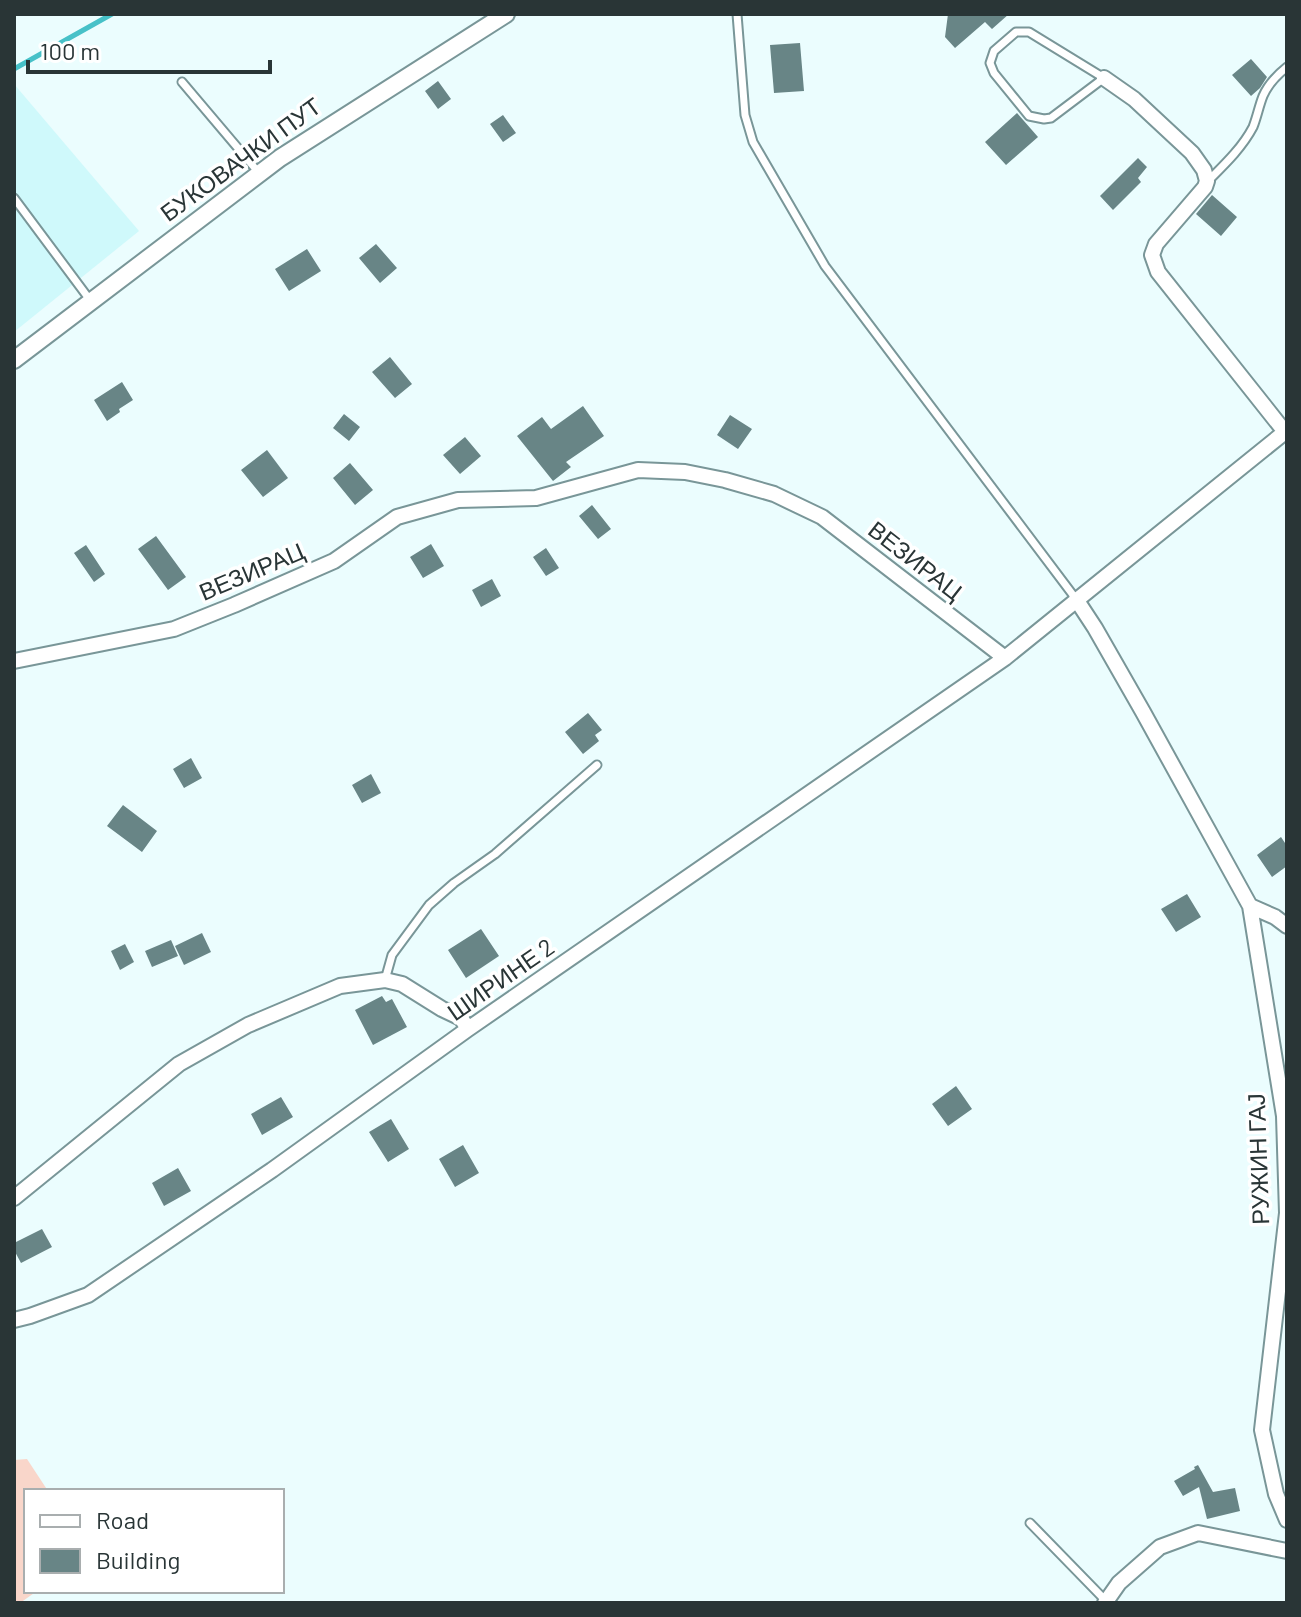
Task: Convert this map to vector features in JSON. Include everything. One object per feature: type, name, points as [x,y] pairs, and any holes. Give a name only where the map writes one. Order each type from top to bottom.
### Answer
[{"type":"street","name":"БУКОВАЧКИ ПУТ","points":[[14,360],[259,173],[506,14]]},
{"type":"street","points":[[1005,658],[1286,431],[1158,272],[1152,255],[1156,244],[1205,187],[1204,170],[1192,153],[1134,99],[1104,78]]},
{"type":"street","name":"ВЕЗИРАЦ","points":[[14,661],[174,629],[334,561],[397,517],[458,500],[536,498],[638,470],[685,472],[725,480],[774,494],[822,517],[1005,658]]},
{"type":"street","name":"РУЖИН ГАЈ","points":[[1076,599],[1143,712],[1250,906],[1284,1116],[1287,1213],[1262,1430],[1276,1494],[1287,1520]]},
{"type":"street","name":"ШИРИНЕ 2","points":[[14,1320],[88,1295],[1005,658]]},
{"type":"street","points":[[1250,906],[1287,926]]},
{"type":"street","points":[[14,1198],[179,1064],[248,1025],[340,986],[385,980],[402,984],[461,1018],[468,1029]]},
{"type":"street","points":[[1106,1602],[1119,1583],[1160,1547],[1198,1533],[1287,1551]]},
{"type":"lane","points":[[737,14],[745,115],[753,142],[778,187],[825,266],[1076,599]]},
{"type":"lane","points":[[1016,32],[1029,32],[1104,78],[1057,115],[1036,118],[1029,116],[1002,84],[990,63],[994,51],[1016,32]]},
{"type":"lane","points":[[1207,181],[1246,138],[1264,92],[1287,67]]},
{"type":"lane","points":[[182,82],[259,173]]},
{"type":"lane","points":[[14,198],[91,302]]},
{"type":"lane","points":[[385,980],[392,955],[429,905],[495,854],[597,765]]},
{"type":"lane","points":[[1030,1523],[1106,1602]]},
{"type":"shaded area","points":[[14,84],[139,231],[14,332]]},
{"type":"shaded area","points":[[27,1459],[47,1489],[24,1489],[24,1593],[34,1593],[20,1603],[14,1603],[14,1460]]},
{"type":"building","points":[[948,14],[1009,14],[992,29],[985,22],[955,48],[945,37]]},
{"type":"building","points":[[800,43],[804,91],[774,93],[770,45]]},
{"type":"building","points":[[1251,59],[1267,77],[1251,96],[1232,75]]},
{"type":"building","points":[[438,81],[451,99],[438,109],[425,91]]},
{"type":"building","points":[[1017,113],[1038,137],[1006,165],[985,142]]},
{"type":"building","points":[[503,115],[516,133],[503,142],[490,124]]},
{"type":"building","points":[[1138,158],[1147,167],[1138,178],[1141,182],[1113,210],[1100,196]]},
{"type":"building","points":[[1212,195],[1237,217],[1221,236],[1196,214]]},
{"type":"building","points":[[376,244],[397,268],[380,283],[359,258]]},
{"type":"building","points":[[307,249],[321,271],[289,291],[275,269]]},
{"type":"building","points":[[390,357],[412,384],[395,398],[372,372]]},
{"type":"building","points":[[122,382],[133,400],[107,421],[94,400]]},
{"type":"building","points":[[583,406],[604,436],[566,462],[571,467],[553,481],[517,436],[542,417],[551,429]]},
{"type":"building","points":[[344,414],[360,427],[349,441],[333,428]]},
{"type":"building","points":[[730,415],[752,429],[738,449],[717,435]]},
{"type":"building","points":[[465,437],[481,456],[460,474],[443,455]]},
{"type":"building","points":[[267,450],[288,478],[263,497],[241,470]]},
{"type":"building","points":[[350,463],[373,490],[355,505],[333,478]]},
{"type":"building","points":[[592,505],[611,529],[598,539],[579,516]]},
{"type":"building","points":[[156,536],[186,577],[168,590],[138,549]]},
{"type":"building","points":[[431,544],[444,566],[423,578],[410,557]]},
{"type":"building","points":[[86,545],[105,574],[94,582],[74,553]]},
{"type":"building","points":[[546,548],[559,568],[546,576],[533,557]]},
{"type":"building","points":[[492,579],[501,596],[481,607],[472,590]]},
{"type":"building","points":[[588,713],[602,730],[595,735],[599,741],[583,754],[565,732]]},
{"type":"building","points":[[191,758],[202,778],[184,788],[173,769]]},
{"type":"building","points":[[371,774],[381,793],[362,803],[352,785]]},
{"type":"building","points":[[123,805],[157,831],[142,852],[107,826]]},
{"type":"building","points":[[1281,837],[1287,846],[1287,866],[1272,877],[1257,855]]},
{"type":"building","points":[[1187,894],[1201,917],[1176,932],[1161,909]]},
{"type":"building","points":[[481,929],[499,956],[466,978],[448,950]]},
{"type":"building","points":[[202,933],[211,952],[184,965],[175,946]]},
{"type":"building","points":[[171,940],[178,956],[152,967],[145,951]]},
{"type":"building","points":[[125,944],[134,962],[120,970],[111,951]]},
{"type":"building","points":[[382,996],[386,1002],[392,999],[407,1027],[373,1045],[355,1010]]},
{"type":"building","points":[[956,1086],[972,1109],[948,1126],[932,1104]]},
{"type":"building","points":[[281,1097],[293,1117],[262,1135],[251,1114]]},
{"type":"building","points":[[391,1119],[409,1149],[388,1162],[369,1132]]},
{"type":"building","points":[[463,1145],[479,1173],[455,1187],[439,1159]]},
{"type":"building","points":[[178,1168],[191,1191],[164,1206],[152,1183]]},
{"type":"building","points":[[42,1229],[52,1247],[21,1263],[14,1243]]},
{"type":"building","points":[[1198,1465],[1213,1492],[1235,1488],[1240,1511],[1207,1519],[1199,1487],[1183,1496],[1174,1481]]},
{"type":"waterway","points":[[14,69],[112,14]]}]
